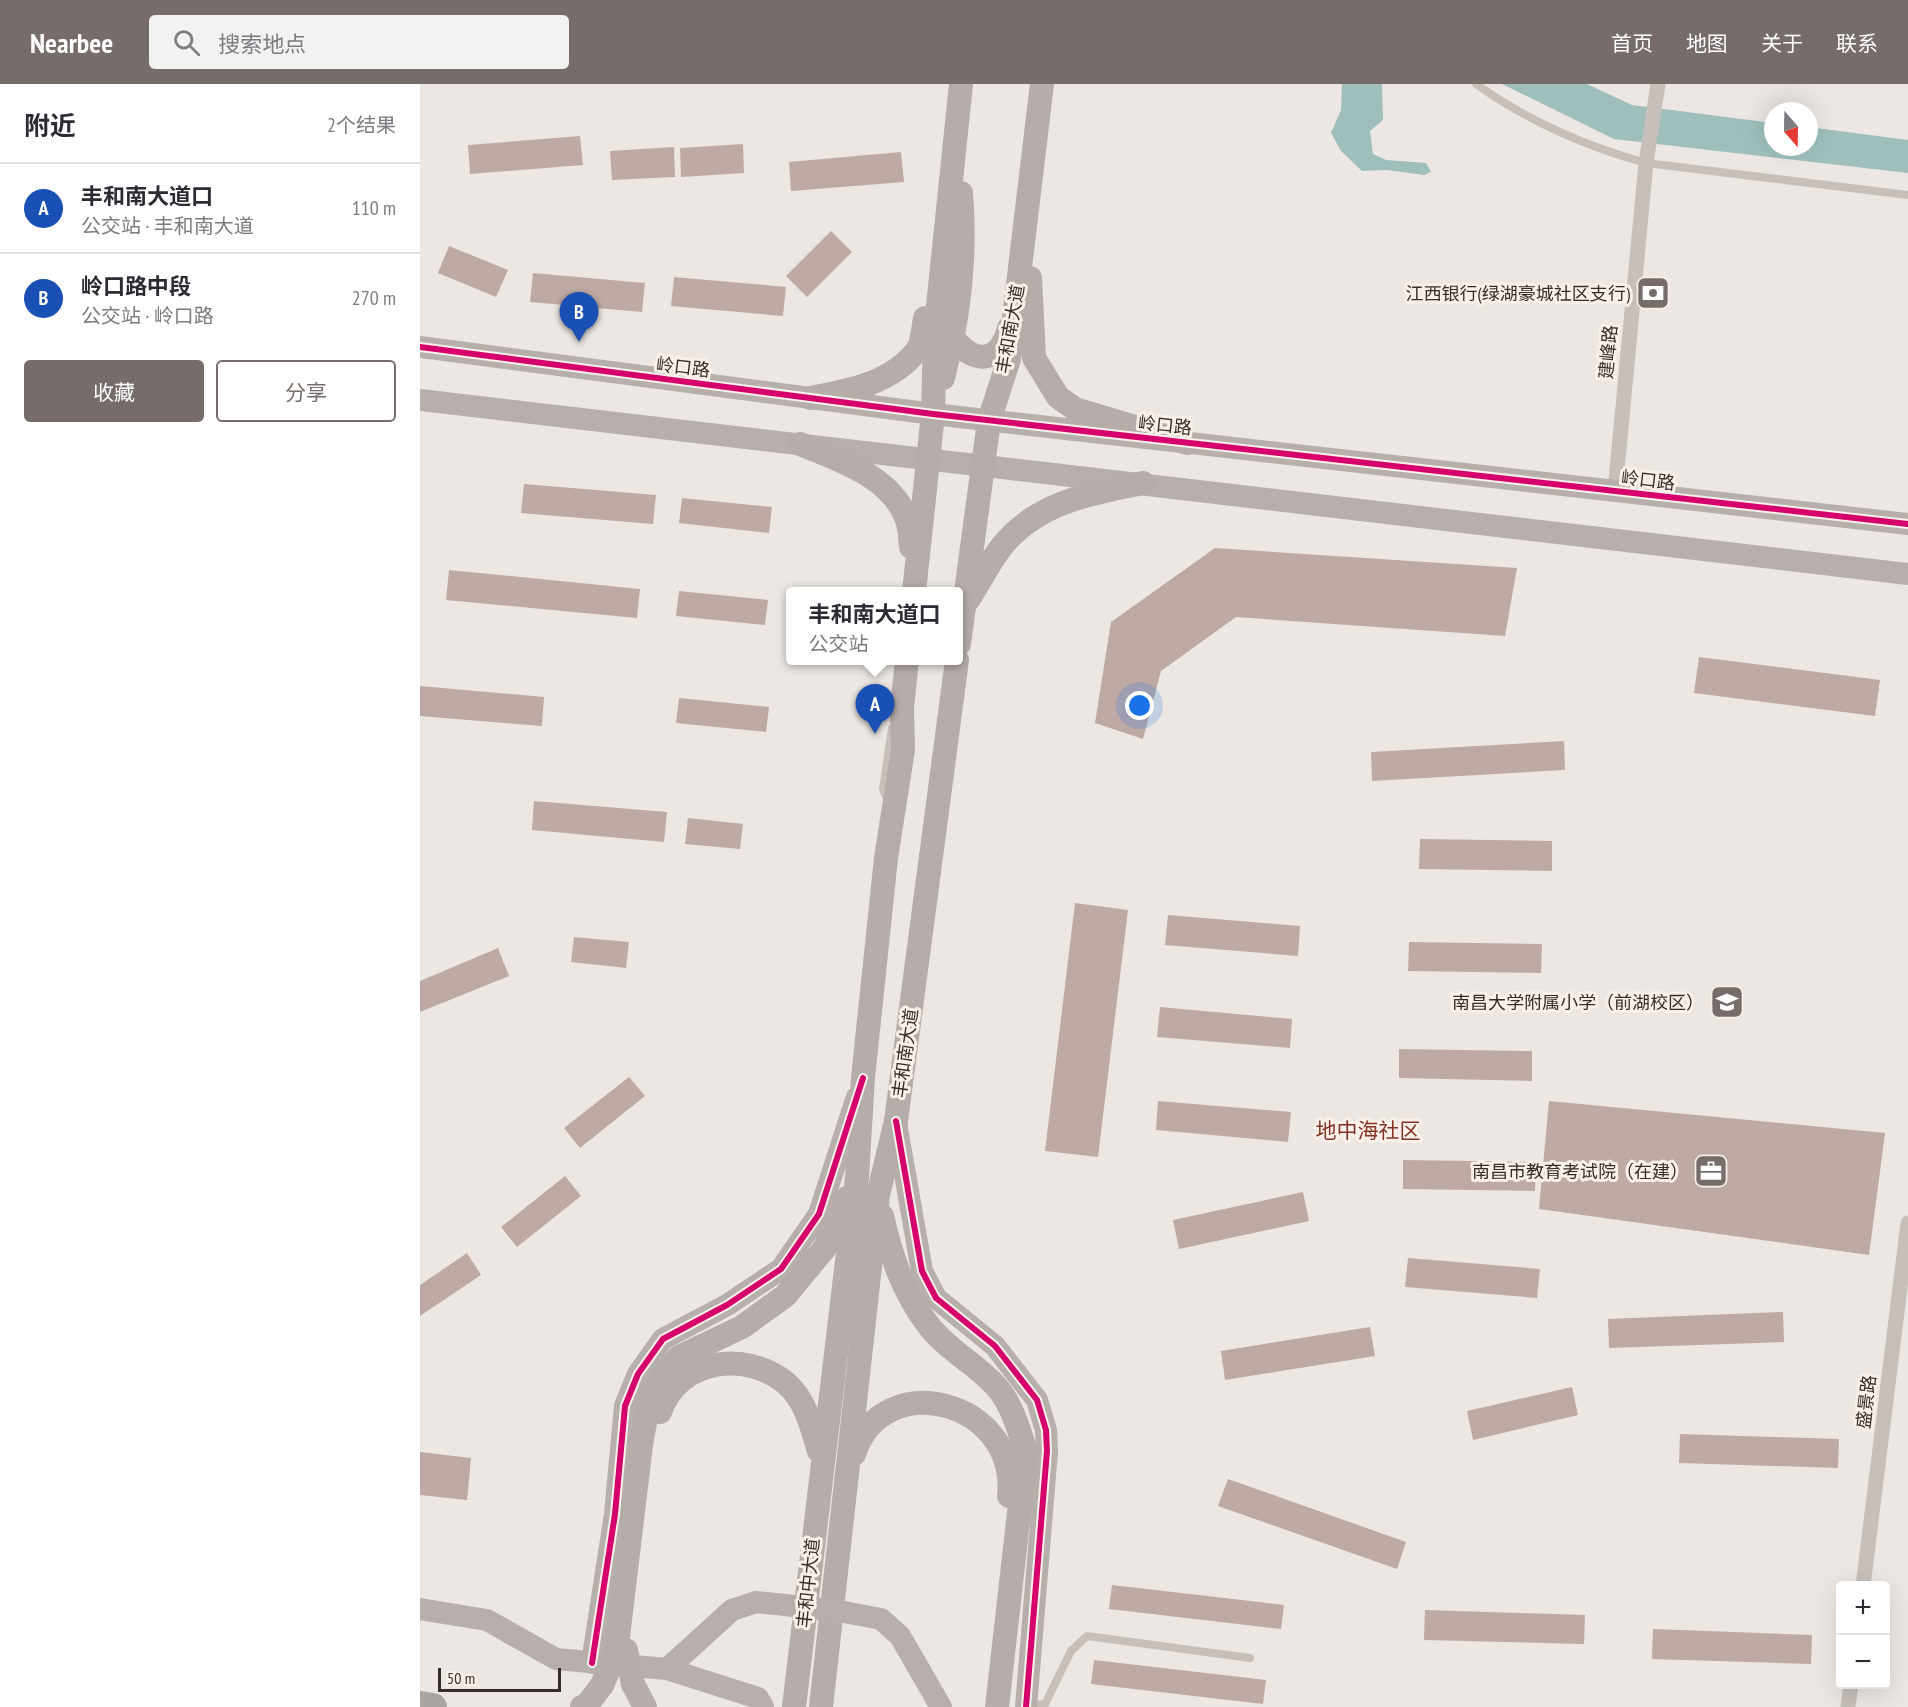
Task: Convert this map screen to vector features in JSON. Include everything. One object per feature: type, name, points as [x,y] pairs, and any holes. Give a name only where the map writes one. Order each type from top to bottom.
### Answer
[{"type":"highway","points":[[420,1706],[433,1707]]},
{"type":"main road","points":[[915,584],[933,414],[935,334],[961,84]]},
{"type":"main road","name":"丰和南大道","points":[[963,614],[989,421],[1009,359],[1042,84]]},
{"type":"main road","points":[[933,414],[953,339],[963,226],[956,137]]},
{"type":"main road","points":[[811,398],[860,389],[897,369],[919,348],[948,207]]},
{"type":"main road","points":[[1027,208],[1034,358],[1058,397],[1075,409],[1188,443]]},
{"type":"main road","points":[[940,285],[946,325],[953,339],[966,353],[980,358],[989,357],[1005,344],[1017,293]]},
{"type":"main road","points":[[800,444],[865,472],[894,498],[907,519],[915,584]]},
{"type":"main road","points":[[964,607],[1004,544],[1046,508],[1088,494],[1143,483]]},
{"type":"main road","name":"丰和南大道","points":[[822,1459],[857,1177],[863,1078],[892,815],[903,750],[902,708],[906,665]]},
{"type":"main road","name":"丰和南大道","points":[[846,1479],[878,1195],[896,1121],[956,665]]},
{"type":"main road","points":[[645,1707],[621,1652],[641,1445],[650,1394],[679,1357],[742,1327],[785,1296],[824,1249],[857,1177]]},
{"type":"main road","points":[[878,1195],[889,1248],[905,1288],[929,1327],[1000,1392],[1016,1421],[1026,1451],[997,1707]]},
{"type":"main road","points":[[582,1707],[587,1705],[597,1674],[621,1652],[650,1439],[664,1401],[676,1386],[699,1370],[724,1362],[754,1365],[788,1385],[795,1394],[808,1413],[822,1459]]},
{"type":"main road","points":[[846,1479],[859,1441],[874,1420],[904,1404],[943,1404],[969,1415],[995,1436],[1007,1462],[1010,1487],[985,1707]]},
{"type":"main road","name":"丰和中大道","points":[[794,1707],[822,1459]]},
{"type":"main road","name":"丰和中大道","points":[[820,1707],[846,1479]]},
{"type":"street","name":"建峰路","points":[[1615,491],[1646,163],[1658,84]]},
{"type":"street","name":"岭口路","points":[[420,347],[989,421],[1908,524]]},
{"type":"street","points":[[420,400],[983,464],[1908,574]]},
{"type":"street","points":[[597,1674],[625,1406],[638,1374],[663,1339],[727,1305],[781,1269],[819,1214],[863,1078]]},
{"type":"street","points":[[896,1121],[922,1271],[936,1298],[995,1346],[1037,1400],[1046,1430],[1047,1450],[1027,1707]]},
{"type":"street","name":"盛景路","points":[[1864,1581],[1908,1223]]},
{"type":"street","points":[[666,1669],[732,1610],[756,1602],[844,1612],[881,1619],[900,1636],[941,1707]]},
{"type":"street","points":[[420,1610],[487,1620],[556,1659],[597,1674],[666,1669],[758,1698],[763,1707]]},
{"type":"street","points":[[1848,1706],[1850,1689]]},
{"type":"lane","points":[[1476,84],[1506,106],[1611,153],[1646,163],[1908,195]]},
{"type":"lane","points":[[1027,1707],[1045,1704],[1071,1651],[1087,1636],[1250,1658]]},
{"type":"water","points":[[1342,84],[1382,84],[1383,120],[1370,131],[1373,154],[1386,160],[1426,163],[1431,172],[1424,175],[1387,170],[1362,171],[1341,151],[1331,133],[1341,110]]},
{"type":"water","points":[[1502,84],[1587,84],[1632,105],[1764,122],[1764,156],[1818,156],[1818,128],[1908,140],[1908,173],[1614,139]]},
{"type":"building","points":[[580,136],[583,165],[470,174],[468,145]]},
{"type":"building","points":[[743,144],[744,173],[681,177],[680,148]]},
{"type":"building","points":[[674,147],[675,177],[612,180],[610,151]]},
{"type":"building","points":[[901,152],[904,182],[791,191],[789,162]]},
{"type":"building","points":[[831,231],[852,252],[807,297],[786,276]]},
{"type":"building","points":[[449,246],[508,270],[496,297],[438,273]]},
{"type":"building","points":[[533,273],[645,283],[642,312],[530,302]]},
{"type":"building","points":[[674,277],[786,287],[783,316],[671,306]]},
{"type":"building","points":[[524,484],[656,495],[653,524],[521,513]]},
{"type":"building","points":[[682,498],[772,507],[769,533],[679,523]]},
{"type":"building","points":[[1215,548],[1517,568],[1505,636],[1236,617],[1161,671],[1143,739],[1095,723],[1111,622]]},
{"type":"building","points":[[449,570],[640,589],[637,618],[446,600]]},
{"type":"building","points":[[679,591],[768,600],[765,625],[676,616]]},
{"type":"building","points":[[1699,657],[1880,680],[1875,716],[1694,693]]},
{"type":"building","points":[[420,686],[544,697],[542,726],[420,716]]},
{"type":"building","points":[[679,698],[769,707],[766,732],[676,723]]},
{"type":"building","points":[[1564,741],[1565,770],[1372,781],[1371,752]]},
{"type":"building","points":[[534,801],[667,812],[664,842],[532,830]]},
{"type":"building","points":[[688,818],[743,824],[740,849],[685,844]]},
{"type":"building","points":[[1420,839],[1552,841],[1552,871],[1419,869]]},
{"type":"building","points":[[1075,903],[1128,910],[1098,1157],[1045,1151]]},
{"type":"building","points":[[1168,915],[1300,926],[1298,956],[1165,945]]},
{"type":"building","points":[[574,937],[629,942],[626,968],[571,962]]},
{"type":"building","points":[[1409,942],[1542,944],[1541,973],[1408,971]]},
{"type":"building","points":[[498,948],[509,976],[420,1012],[420,981]]},
{"type":"building","points":[[1160,1007],[1292,1019],[1290,1048],[1157,1037]]},
{"type":"building","points":[[1399,1049],[1532,1051],[1532,1081],[1399,1078]]},
{"type":"building","points":[[629,1077],[645,1096],[580,1148],[564,1128]]},
{"type":"building","points":[[1158,1101],[1291,1112],[1288,1142],[1156,1130]]},
{"type":"building","name":"南昌市教育考试院（在建）","points":[[1549,1101],[1885,1133],[1869,1255],[1539,1209]]},
{"type":"building","points":[[1403,1160],[1536,1162],[1535,1191],[1403,1189]]},
{"type":"building","points":[[565,1176],[581,1196],[517,1247],[501,1227]]},
{"type":"building","points":[[1303,1192],[1309,1221],[1179,1249],[1173,1220]]},
{"type":"building","points":[[467,1253],[481,1275],[420,1316],[420,1285]]},
{"type":"building","points":[[1408,1258],[1540,1269],[1537,1298],[1405,1287]]},
{"type":"building","points":[[1783,1312],[1784,1342],[1609,1348],[1608,1319]]},
{"type":"building","points":[[1370,1327],[1375,1356],[1225,1380],[1221,1351]]},
{"type":"building","points":[[1572,1387],[1578,1415],[1473,1440],[1467,1411]]},
{"type":"building","points":[[1680,1434],[1839,1439],[1838,1468],[1679,1463]]},
{"type":"building","points":[[420,1452],[471,1458],[467,1500],[420,1495]]},
{"type":"building","points":[[1228,1479],[1406,1542],[1397,1569],[1218,1506]]},
{"type":"building","points":[[1112,1585],[1284,1605],[1281,1629],[1109,1609]]},
{"type":"building","points":[[1425,1610],[1585,1615],[1584,1644],[1424,1640]]},
{"type":"building","points":[[1653,1629],[1812,1635],[1811,1664],[1652,1659]]},
{"type":"building","points":[[1094,1660],[1266,1680],[1263,1704],[1091,1684]]},
{"type":"cycle path","points":[[420,347],[933,414],[1908,524]]},
{"type":"cycle path","points":[[592,1663],[615,1514],[625,1406],[638,1374],[663,1339],[727,1305],[781,1269],[819,1214],[863,1078]]},
{"type":"cycle path","points":[[896,1121],[922,1271],[936,1298],[995,1346],[1037,1400],[1046,1430],[1047,1451],[1026,1707]]},
{"type":"place","name":"江西银行(绿湖豪城社区支行)","points":[[1653,293]]},
{"type":"place","name":"岭口路中段","points":[[579,342]]},
{"type":"place","name":"丰和南大道口","points":[[875,734]]},
{"type":"place","name":"南昌大学附属小学（前湖校区）","points":[[1727,1002]]},
{"type":"place","name":"南昌市教育考试院（在建）","points":[[1711,1171]]},
{"type":"district","name":"地中海社区","points":[[1368,1130]]}]
